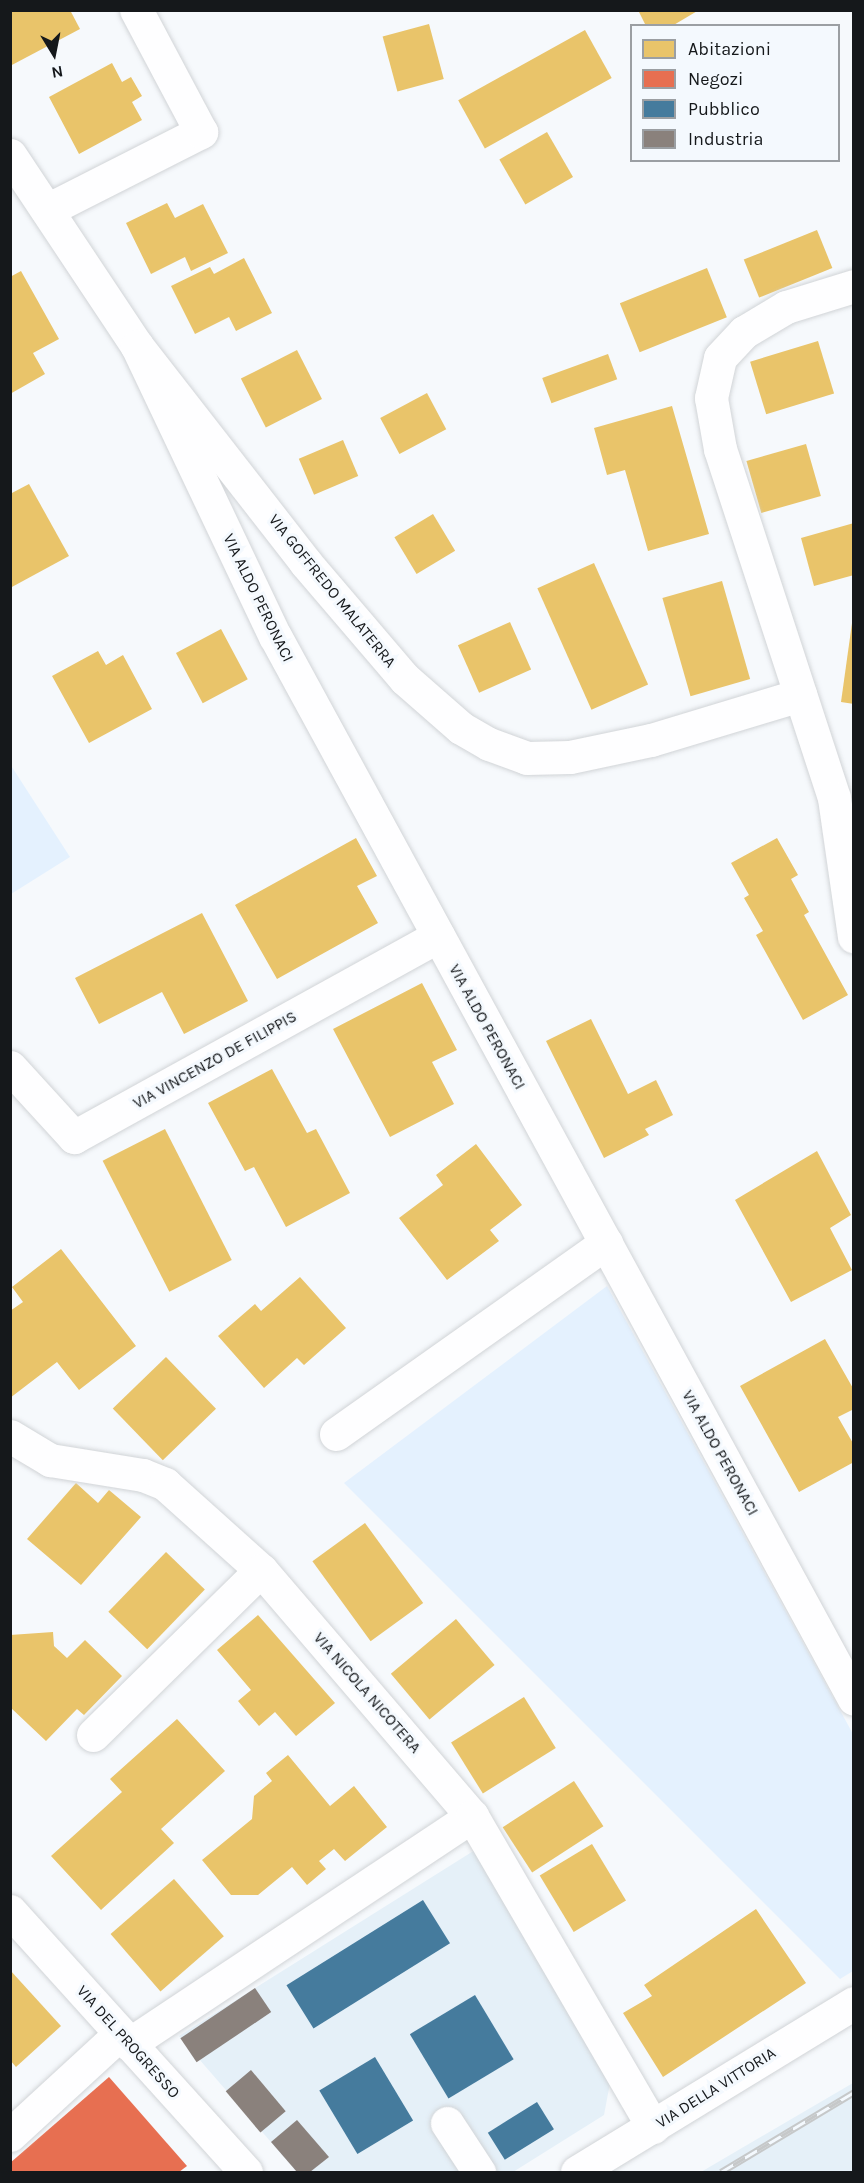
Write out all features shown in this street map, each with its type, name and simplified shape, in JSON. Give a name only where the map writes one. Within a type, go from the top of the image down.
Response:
[{"type":"street","points":[[46,210],[201,132],[136,10]]},
{"type":"street","name":"VIA GOFFREDO MALATERRA","points":[[10,155],[137,346],[306,562],[405,679],[461,728],[489,744],[527,758],[570,757],[651,740],[800,695]]},
{"type":"street","points":[[854,286],[786,307],[744,332],[720,358],[711,398],[720,449],[834,798],[854,937]]},
{"type":"street","name":"VIA ALDO PERONACI","points":[[137,346],[275,636],[854,1699]]},
{"type":"street","name":"VIA VINCENZO DE FILIPPIS","points":[[10,1067],[74,1137],[438,936]]},
{"type":"street","points":[[336,1434],[606,1243]]},
{"type":"street","name":"VIA NICOLA NICOTERA","points":[[10,1437],[50,1460],[143,1475],[165,1484],[261,1570],[472,1816],[653,2127]]},
{"type":"street","points":[[93,1735],[261,1570]]},
{"type":"street","points":[[10,2135],[125,2039],[472,1816]]},
{"type":"street","name":"VIA DEL PROGRESSO","points":[[10,1911],[246,2172]]},
{"type":"street","name":"VIA DELLA VITTORIA","points":[[577,2172],[854,2003]]},
{"type":"street","points":[[447,2123],[479,2172]]},
{"type":"shaded area","points":[[10,764],[70,857],[11,894],[10,894]]},
{"type":"shaded area","points":[[607,1286],[853,1734],[853,1971],[840,1979],[344,1483]]},
{"type":"shaded area","points":[[475,1850],[610,2083],[604,2115],[513,2172],[297,2172],[179,2036]]},
{"type":"shaded area","points":[[853,2083],[853,2172],[701,2172]]},
{"type":"building: Abitazioni","points":[[13,10],[70,10],[80,29],[10,66],[10,12]]},
{"type":"building: Abitazioni","points":[[638,10],[699,10],[675,24],[645,24]]},
{"type":"building: Abitazioni","points":[[429,24],[444,79],[397,91],[383,36]]},
{"type":"building: Abitazioni","points":[[585,30],[612,78],[485,148],[458,100]]},
{"type":"building: Abitazioni","points":[[112,63],[122,82],[131,77],[142,96],[132,102],[142,120],[79,154],[49,97]]},
{"type":"building: Abitazioni","points":[[547,132],[573,177],[525,205],[499,160]]},
{"type":"building: Abitazioni","points":[[167,203],[175,218],[203,204],[228,253],[191,271],[185,257],[151,274],[126,223]]},
{"type":"building: Abitazioni","points":[[817,230],[832,268],[759,298],[744,260]]},
{"type":"building: Abitazioni","points":[[244,258],[272,313],[236,331],[229,317],[195,334],[171,286],[210,267],[214,274]]},
{"type":"building: Abitazioni","points":[[707,268],[727,317],[640,352],[620,303]]},
{"type":"building: Abitazioni","points":[[21,271],[59,339],[33,353],[45,374],[10,394],[10,277]]},
{"type":"building: Abitazioni","points":[[818,341],[834,394],[766,414],[750,362]]},
{"type":"building: Abitazioni","points":[[297,350],[322,399],[266,428],[241,379]]},
{"type":"building: Abitazioni","points":[[608,354],[617,379],[551,403],[542,378]]},
{"type":"building: Abitazioni","points":[[427,393],[446,429],[399,454],[380,418]]},
{"type":"building: Abitazioni","points":[[672,406],[709,534],[648,551],[625,470],[607,475],[594,428]]},
{"type":"building: Abitazioni","points":[[343,440],[358,476],[314,495],[299,459]]},
{"type":"building: Abitazioni","points":[[806,444],[821,496],[761,513],[746,461]]},
{"type":"building: Abitazioni","points":[[29,484],[69,556],[10,588],[10,494]]},
{"type":"building: Abitazioni","points":[[433,514],[455,551],[417,574],[394,537]]},
{"type":"building: Abitazioni","points":[[854,523],[854,575],[814,586],[801,538]]},
{"type":"building: Abitazioni","points":[[594,563],[648,685],[591,710],[537,588]]},
{"type":"building: Abitazioni","points":[[722,581],[750,679],[691,696],[662,598]]},
{"type":"building: Abitazioni","points":[[510,622],[531,670],[479,693],[458,645]]},
{"type":"building: Abitazioni","points":[[852,623],[854,623],[854,704],[841,702]]},
{"type":"building: Abitazioni","points":[[221,629],[248,679],[203,703],[176,653]]},
{"type":"building: Abitazioni","points":[[98,651],[106,665],[123,655],[152,709],[89,743],[52,676]]},
{"type":"building: Abitazioni","points":[[356,838],[377,876],[357,886],[378,923],[277,979],[235,905]]},
{"type":"building: Abitazioni","points":[[777,838],[798,875],[791,879],[809,912],[804,915],[848,995],[803,1020],[756,935],[763,931],[744,898],[749,895],[731,863]]},
{"type":"building: Abitazioni","points":[[202,913],[248,1001],[184,1034],[162,992],[99,1024],[75,978]]},
{"type":"building: Abitazioni","points":[[422,983],[457,1050],[432,1062],[454,1104],[390,1137],[333,1029]]},
{"type":"building: Abitazioni","points":[[591,1019],[628,1094],[656,1080],[673,1115],[645,1129],[649,1135],[604,1158],[546,1041]]},
{"type":"building: Abitazioni","points":[[272,1069],[307,1133],[316,1129],[350,1193],[286,1227],[254,1167],[245,1171],[208,1103]]},
{"type":"building: Abitazioni","points":[[165,1129],[232,1260],[169,1292],[103,1161]]},
{"type":"building: Abitazioni","points":[[476,1144],[522,1205],[490,1230],[499,1241],[447,1280],[399,1218],[443,1185],[436,1175]]},
{"type":"building: Abitazioni","points":[[817,1151],[851,1215],[830,1228],[852,1270],[791,1302],[735,1200]]},
{"type":"building: Abitazioni","points":[[61,1249],[136,1346],[79,1390],[57,1362],[10,1398],[10,1311],[23,1302],[12,1287]]},
{"type":"building: Abitazioni","points":[[300,1277],[346,1328],[304,1365],[297,1358],[264,1388],[218,1336],[255,1304],[261,1311]]},
{"type":"building: Abitazioni","points":[[825,1339],[854,1390],[854,1409],[838,1417],[854,1445],[854,1462],[799,1492],[740,1386]]},
{"type":"building: Abitazioni","points":[[166,1357],[216,1409],[163,1460],[113,1408]]},
{"type":"building: Abitazioni","points":[[76,1483],[98,1503],[109,1490],[141,1517],[81,1585],[27,1539]]},
{"type":"building: Abitazioni","points":[[365,1523],[423,1603],[371,1641],[312,1561]]},
{"type":"building: Abitazioni","points":[[166,1552],[205,1590],[147,1649],[108,1612]]},
{"type":"building: Abitazioni","points":[[258,1615],[335,1703],[296,1736],[275,1712],[259,1726],[238,1701],[251,1690],[217,1650]]},
{"type":"building: Abitazioni","points":[[456,1619],[495,1665],[429,1720],[391,1674]]},
{"type":"building: Abitazioni","points":[[53,1632],[54,1646],[67,1658],[85,1640],[122,1676],[84,1715],[77,1709],[46,1741],[10,1707],[10,1635]]},
{"type":"building: Abitazioni","points":[[524,1697],[556,1748],[483,1793],[451,1743]]},
{"type":"building: Abitazioni","points":[[177,1719],[225,1771],[161,1829],[174,1843],[101,1910],[51,1856],[122,1792],[110,1779]]},
{"type":"building: Abitazioni","points":[[288,1755],[330,1806],[354,1786],[387,1827],[345,1861],[334,1849],[319,1861],[326,1869],[307,1885],[292,1867],[258,1895],[231,1895],[202,1860],[252,1819],[254,1796],[272,1781],[266,1773]]},
{"type":"building: Abitazioni","points":[[574,1781],[603,1826],[532,1873],[503,1827]]},
{"type":"building: Abitazioni","points":[[592,1844],[626,1901],[574,1932],[540,1875]]},
{"type":"building: Abitazioni","points":[[174,1879],[224,1936],[160,1991],[111,1934]]},
{"type":"building: Abitazioni","points":[[756,1909],[806,1983],[663,2077],[623,2013],[652,1996],[644,1985]]},
{"type":"building: Abitazioni","points":[[10,1970],[61,2026],[16,2067],[10,2060]]},
{"type":"building: Negozi","points":[[109,2077],[187,2166],[179,2172],[10,2172],[10,2163]]},
{"type":"building: Pubblico","points":[[423,1900],[450,1943],[313,2029],[286,1985]]},
{"type":"building: Pubblico","points":[[475,1995],[514,2059],[448,2098],[410,2034]]},
{"type":"building: Pubblico","points":[[375,2057],[413,2120],[357,2154],[319,2090]]},
{"type":"building: Pubblico","points":[[537,2102],[554,2129],[505,2160],[488,2133]]},
{"type":"building: Industria","points":[[255,1988],[271,2012],[197,2062],[180,2038]]},
{"type":"building: Industria","points":[[251,2070],[286,2111],[260,2133],[226,2091]]},
{"type":"building: Industria","points":[[297,2120],[329,2157],[310,2172],[297,2172],[271,2142]]},
{"type":"railway","points":[[721,2172],[854,2092]]}]
